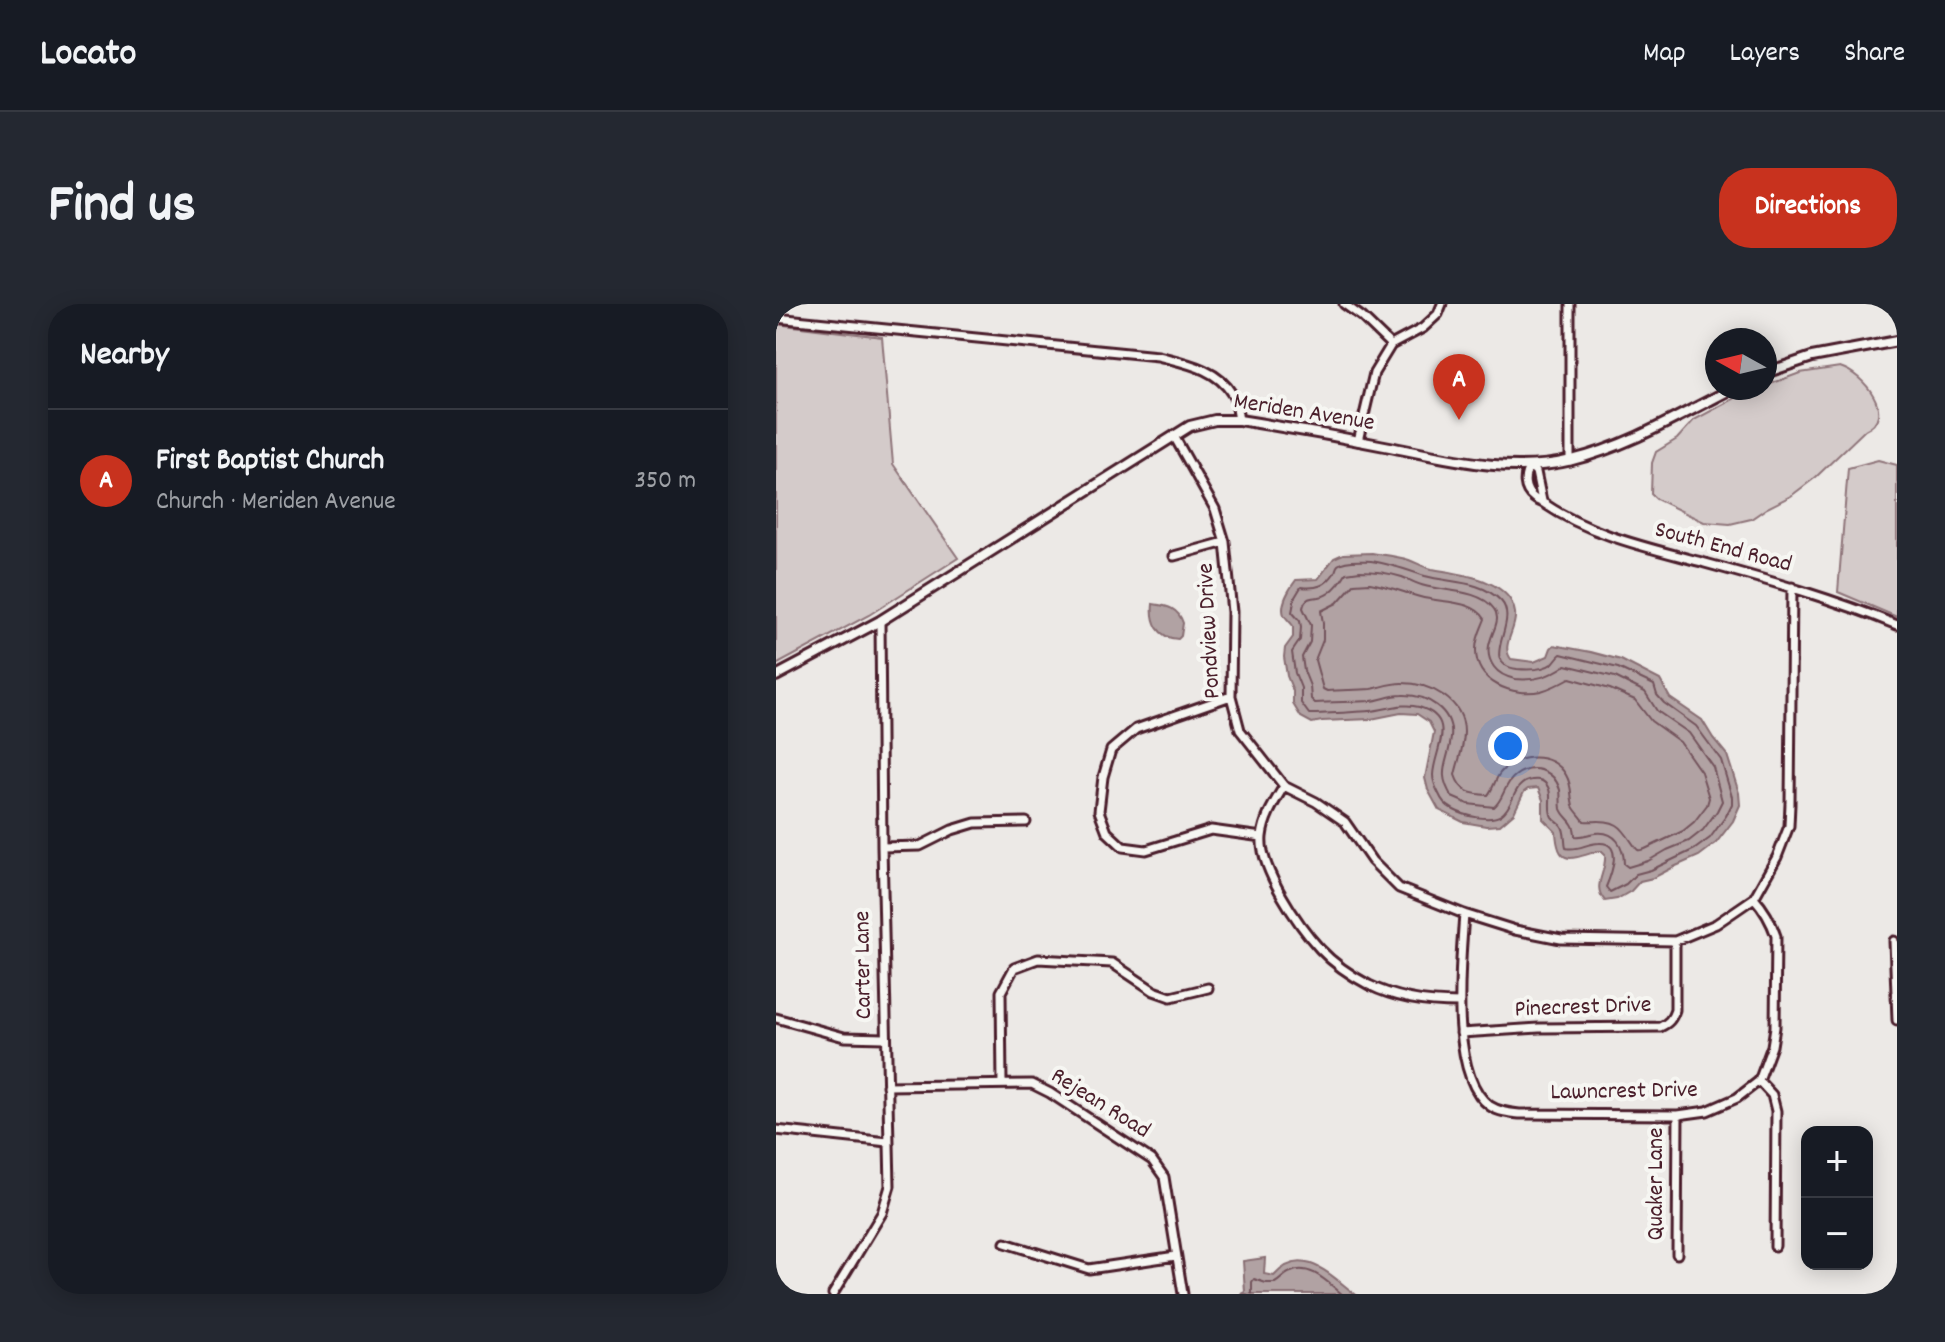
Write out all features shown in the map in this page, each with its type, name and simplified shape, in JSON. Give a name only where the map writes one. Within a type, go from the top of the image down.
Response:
[{"type":"main road","points":[[1777,369],[1812,357],[1897,341]]},
{"type":"main road","name":"Meriden Avenue","points":[[776,676],[880,621],[1190,426],[1215,420],[1239,420],[1472,463],[1530,466],[1570,461],[1628,440],[1710,400]]},
{"type":"street","points":[[1344,304],[1391,345]]},
{"type":"street","points":[[1358,441],[1374,373],[1391,345],[1423,328],[1438,314],[1442,304]]},
{"type":"street","points":[[1570,304],[1570,461]]},
{"type":"street","points":[[776,318],[1158,356],[1200,368],[1222,380],[1234,397],[1239,420]]},
{"type":"street","name":"Pondview Drive","points":[[1174,436],[1215,509],[1225,542],[1232,612],[1231,696],[1240,730],[1284,786],[1316,802],[1345,822],[1372,861],[1399,888],[1515,930],[1561,939],[1675,941],[1716,924],[1754,898],[1777,857],[1789,826],[1792,587]]},
{"type":"street","points":[[1530,466],[1536,472],[1542,501],[1534,498],[1525,486],[1525,474],[1530,466]]},
{"type":"street","name":"South End Road","points":[[1542,501],[1567,519],[1622,541],[1792,587],[1852,606],[1897,625]]},
{"type":"street","points":[[1174,556],[1225,542]]},
{"type":"street","name":"Carter Lane","points":[[833,1294],[882,1213],[890,1186],[880,621]]},
{"type":"street","points":[[1231,696],[1136,729],[1111,750],[1103,777],[1099,811],[1107,832],[1123,847],[1146,850],[1211,830],[1262,837]]},
{"type":"street","points":[[1284,786],[1271,806],[1262,837],[1268,870],[1289,907],[1320,948],[1347,972],[1372,987],[1427,1002],[1459,1003]]},
{"type":"street","points":[[882,847],[920,846],[952,830],[975,823],[1026,822]]},
{"type":"street","points":[[1754,898],[1772,922],[1776,936],[1775,1027],[1772,1046],[1759,1081],[1772,1095],[1776,1111],[1775,1246]]},
{"type":"street","name":"Lawncrest Drive","points":[[1464,914],[1459,1003],[1461,1033],[1465,1059],[1477,1091],[1493,1107],[1520,1114],[1678,1115],[1707,1111],[1737,1098],[1759,1081]]},
{"type":"street","name":"Pinecrest Drive","points":[[1461,1033],[1539,1028],[1660,1027],[1667,1024],[1675,1010],[1675,941]]},
{"type":"street","points":[[1894,941],[1897,1020]]},
{"type":"street","points":[[1002,1084],[1001,992],[1014,968],[1038,959],[1112,963],[1154,991],[1171,997],[1208,988]]},
{"type":"street","points":[[776,1018],[844,1037],[885,1038]]},
{"type":"street","name":"Rejean Road","points":[[887,1086],[1032,1084],[1152,1160],[1164,1177],[1183,1294]]},
{"type":"street","name":"Quaker Lane","points":[[1677,1254],[1678,1115]]},
{"type":"street","points":[[776,1130],[888,1142]]},
{"type":"street","points":[[1005,1243],[1089,1269],[1176,1256]]},
{"type":"shaded area","points":[[776,324],[882,337],[893,464],[958,558],[869,615],[776,665]]},
{"type":"shaded area","points":[[1840,367],[1867,386],[1877,406],[1878,415],[1874,424],[1816,477],[1751,519],[1730,524],[1704,522],[1651,494],[1652,463],[1656,452],[1677,439],[1694,420],[1732,400],[1777,400],[1777,382],[1800,373]]},
{"type":"shaded area","points":[[1878,460],[1897,465],[1897,617],[1838,592],[1848,468]]},
{"type":"water","points":[[1372,553],[1468,576],[1504,592],[1515,613],[1507,648],[1511,659],[1534,662],[1548,656],[1554,645],[1621,660],[1660,680],[1670,698],[1702,720],[1727,755],[1740,805],[1733,821],[1716,843],[1699,856],[1640,881],[1617,899],[1605,901],[1599,884],[1605,854],[1598,851],[1573,858],[1563,856],[1556,832],[1543,819],[1543,800],[1538,788],[1524,792],[1514,813],[1500,825],[1463,822],[1439,810],[1425,778],[1434,732],[1429,722],[1417,714],[1312,723],[1301,717],[1293,704],[1293,691],[1284,657],[1285,648],[1293,637],[1293,626],[1283,611],[1286,596],[1296,580],[1318,579],[1334,558],[1343,554]]},
{"type":"water","points":[[1153,604],[1168,607],[1178,614],[1183,623],[1178,639],[1165,636],[1157,628]]},
{"type":"water","points":[[1265,1258],[1264,1274],[1274,1276],[1284,1267],[1305,1263],[1326,1272],[1355,1294],[1241,1294],[1245,1292],[1243,1261]]},
{"type":"place","name":"First Baptist Church","points":[[1459,420]]}]
